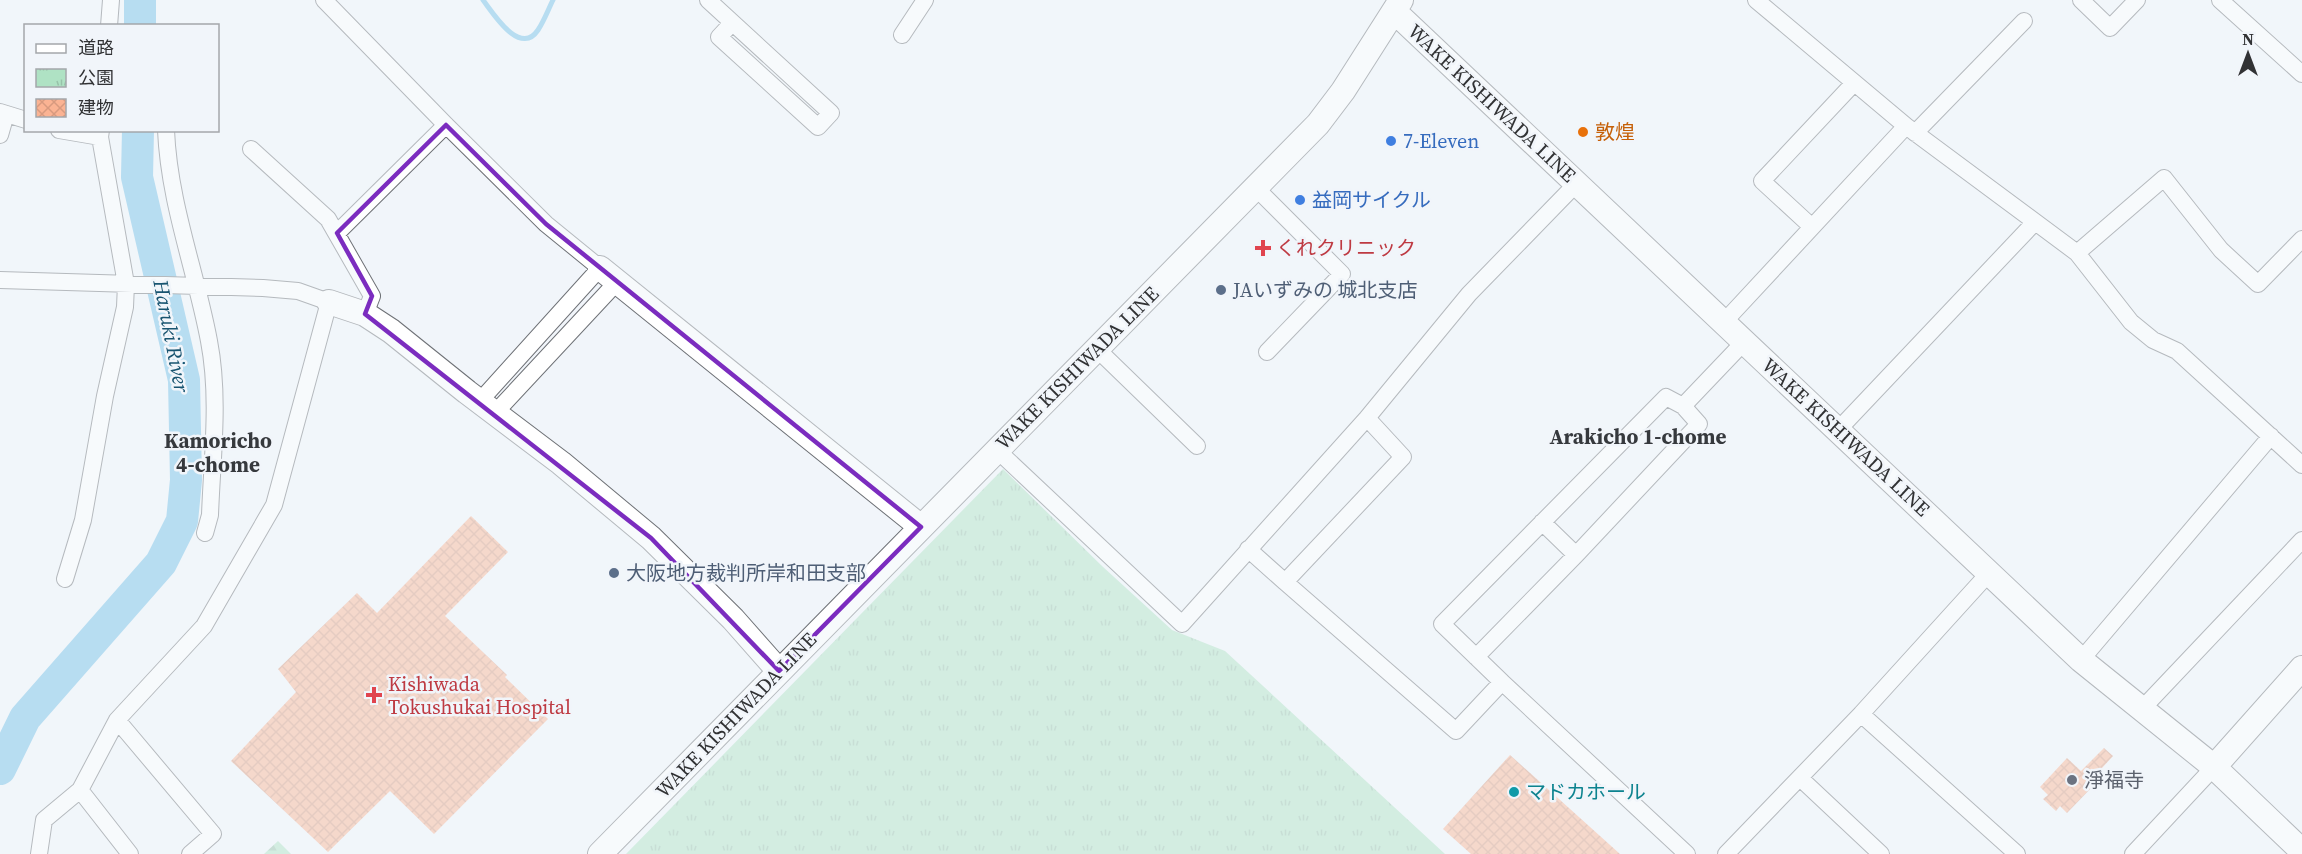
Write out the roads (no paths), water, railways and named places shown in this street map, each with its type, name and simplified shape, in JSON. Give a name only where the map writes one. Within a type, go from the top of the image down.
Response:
[{"type":"main road","name":"WAKE KISHIWADA LINE","points":[[600,854],[1318,124],[1343,91],[1392,4],[1577,183],[2081,660],[2214,767],[2302,851]]},
{"type":"main road","points":[[608,275],[921,527]]},
{"type":"main road","points":[[329,302],[365,314],[391,331],[487,408],[561,463],[651,538],[733,619],[779,671]]},
{"type":"main road","points":[[2214,767],[2302,668]]},
{"type":"street","points":[[109,24],[111,0]]},
{"type":"street","points":[[324,0],[546,224],[608,275],[487,408]]},
{"type":"street","points":[[708,0],[831,113],[818,127],[719,37],[732,23]]},
{"type":"street","points":[[902,35],[925,0]]},
{"type":"street","points":[[1756,0],[1910,129],[2077,253],[2131,322],[2153,340],[2177,351],[2302,465]]},
{"type":"street","points":[[2081,0],[2110,28],[2137,0]]},
{"type":"street","points":[[2220,0],[2302,74]]},
{"type":"street","points":[[1724,322],[1812,227],[1910,129],[2024,21]]},
{"type":"street","points":[[1812,227],[1762,181],[1854,83]]},
{"type":"street","points":[[0,135],[3,113],[24,119]]},
{"type":"street","points":[[337,233],[446,125]]},
{"type":"street","points":[[65,579],[83,520],[105,396],[129,284],[101,134],[80,132]]},
{"type":"street","points":[[166,132],[167,152],[176,204],[193,286],[210,342],[215,386],[210,515],[205,533]]},
{"type":"street","points":[[250,149],[328,219],[372,296],[365,314]]},
{"type":"street","points":[[2077,253],[2164,178],[2221,250],[2258,284],[2302,239]]},
{"type":"street","points":[[998,450],[1182,624],[1366,417],[1470,294],[1577,183]]},
{"type":"street","points":[[1256,188],[1342,274],[1268,352]]},
{"type":"street","points":[[1838,430],[2035,222]]},
{"type":"street","points":[[0,280],[298,291],[329,302],[274,505],[204,626],[117,720],[80,790],[44,820],[39,854]]},
{"type":"street","points":[[1683,406],[1745,341]]},
{"type":"street","points":[[1097,348],[1197,446]]},
{"type":"street","points":[[1476,657],[1699,424],[1683,406],[1666,397],[1443,624],[1476,657],[1502,682],[1687,854]]},
{"type":"street","points":[[1285,582],[1403,457],[1366,417]]},
{"type":"street","points":[[2081,660],[2271,436]]},
{"type":"street","points":[[1542,522],[1576,555]]},
{"type":"street","points":[[2141,710],[2302,540]]},
{"type":"street","points":[[1248,549],[1455,731],[1502,682]]},
{"type":"street","points":[[1726,854],[1861,714],[1989,573]]},
{"type":"street","points":[[1861,714],[2017,854]]},
{"type":"street","points":[[117,720],[213,834],[190,854]]},
{"type":"street","points":[[2133,854],[2214,767]]},
{"type":"street","points":[[1800,778],[1881,854]]},
{"type":"street","points":[[80,790],[130,854]]},
{"type":"waterway","name":"Haruki River","points":[[140,0],[140,24]]},
{"type":"waterway","points":[[483,0],[508,30],[523,39],[531,37],[538,30],[553,0]]},
{"type":"waterway","name":"Haruki River","points":[[0,769],[25,718],[161,563],[182,521],[186,480],[184,380],[137,177],[138,132]]},
{"type":"place","name":"敦煌","points":[[1583,132]]},
{"type":"place","name":"7-Eleven","points":[[1391,141]]},
{"type":"place","name":"益岡サイクル","points":[[1300,200]]},
{"type":"place","name":"くれクリニック","points":[[1263,248]]},
{"type":"place","name":"JAいずみの 城北支店","points":[[1221,290]]},
{"type":"place","name":"大阪地方裁判所岸和田支部","points":[[614,573]]},
{"type":"place","name":"Kishiwada Tokushukai Hospital","points":[[374,695]]},
{"type":"place","name":"淨福寺","points":[[2072,780]]},
{"type":"place","name":"マドカホール","points":[[1514,792]]},
{"type":"district","name":"Arakicho 1-chome","points":[[1638,437]]},
{"type":"district","name":"Kamoricho 4-chome","points":[[218,453]]}]
